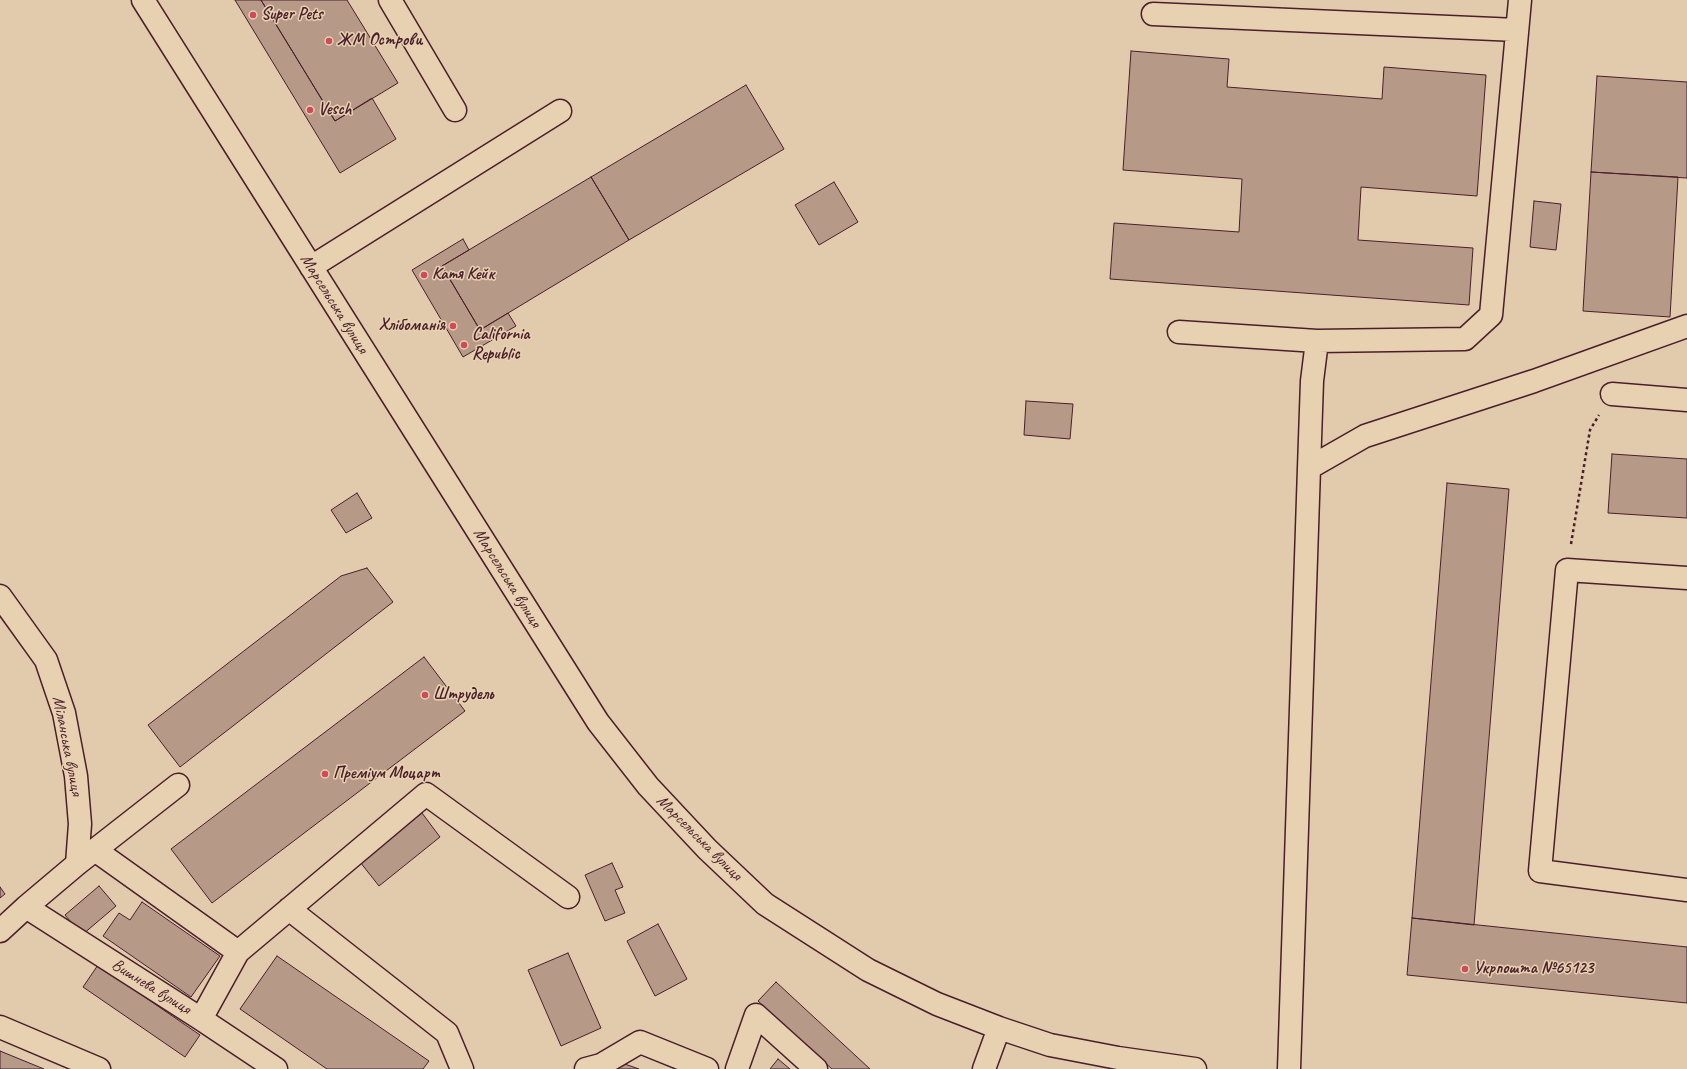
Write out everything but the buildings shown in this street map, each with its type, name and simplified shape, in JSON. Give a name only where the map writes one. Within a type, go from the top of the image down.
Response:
[{"type":"street","name":"Марсельська вулиця","points":[[143,0],[598,722],[648,786],[707,849],[765,904],[868,970],[937,1004],[999,1028],[1050,1045],[1118,1058],[1195,1069]]},
{"type":"street","points":[[390,0],[455,110]]},
{"type":"street","points":[[1179,332],[1317,341],[1465,338],[1491,315],[1520,0]]},
{"type":"street","points":[[1153,14],[1517,30]]},
{"type":"street","points":[[311,267],[560,111]]},
{"type":"street","points":[[1309,468],[1366,436],[1534,381],[1687,326]]},
{"type":"street","points":[[1289,1069],[1312,381],[1317,341]]},
{"type":"street","points":[[1612,394],[1687,400]]},
{"type":"street","points":[[1687,578],[1567,570],[1540,871],[1687,890]]},
{"type":"street","name":"Міланська вулиця","points":[[0,596],[46,660],[64,713],[76,783],[80,824],[77,864]]},
{"type":"street","points":[[0,931],[77,864],[178,785]]},
{"type":"street","points":[[201,1018],[238,952],[426,794],[568,897]]},
{"type":"street","points":[[95,850],[238,952]]},
{"type":"street","name":"Вишнева вулиця","points":[[26,907],[201,1018],[276,1069]]},
{"type":"street","points":[[289,909],[447,1032],[462,1069]]},
{"type":"street","points":[[737,1069],[756,1016],[816,1069]]},
{"type":"street","points":[[0,1027],[99,1069]]},
{"type":"street","points":[[984,1069],[999,1028]]},
{"type":"street","points":[[586,1069],[601,1065],[640,1042],[707,1069]]},
{"type":"path","points":[[1567,570],[1590,430],[1612,394]]},
{"type":"place","name":"Super Pets","points":[[253,15]]},
{"type":"place","name":"ЖМ Острови","points":[[329,41]]},
{"type":"place","name":"Vesch","points":[[310,110]]},
{"type":"place","name":"Катя Кейк","points":[[424,275]]},
{"type":"place","name":"Хлібоманія","points":[[453,326]]},
{"type":"place","name":"California Republic","points":[[464,345]]},
{"type":"place","name":"Штрудель","points":[[425,695]]},
{"type":"place","name":"Преміум Моцарт","points":[[325,774]]},
{"type":"place","name":"Укрпошта №65123","points":[[1465,969]]}]
